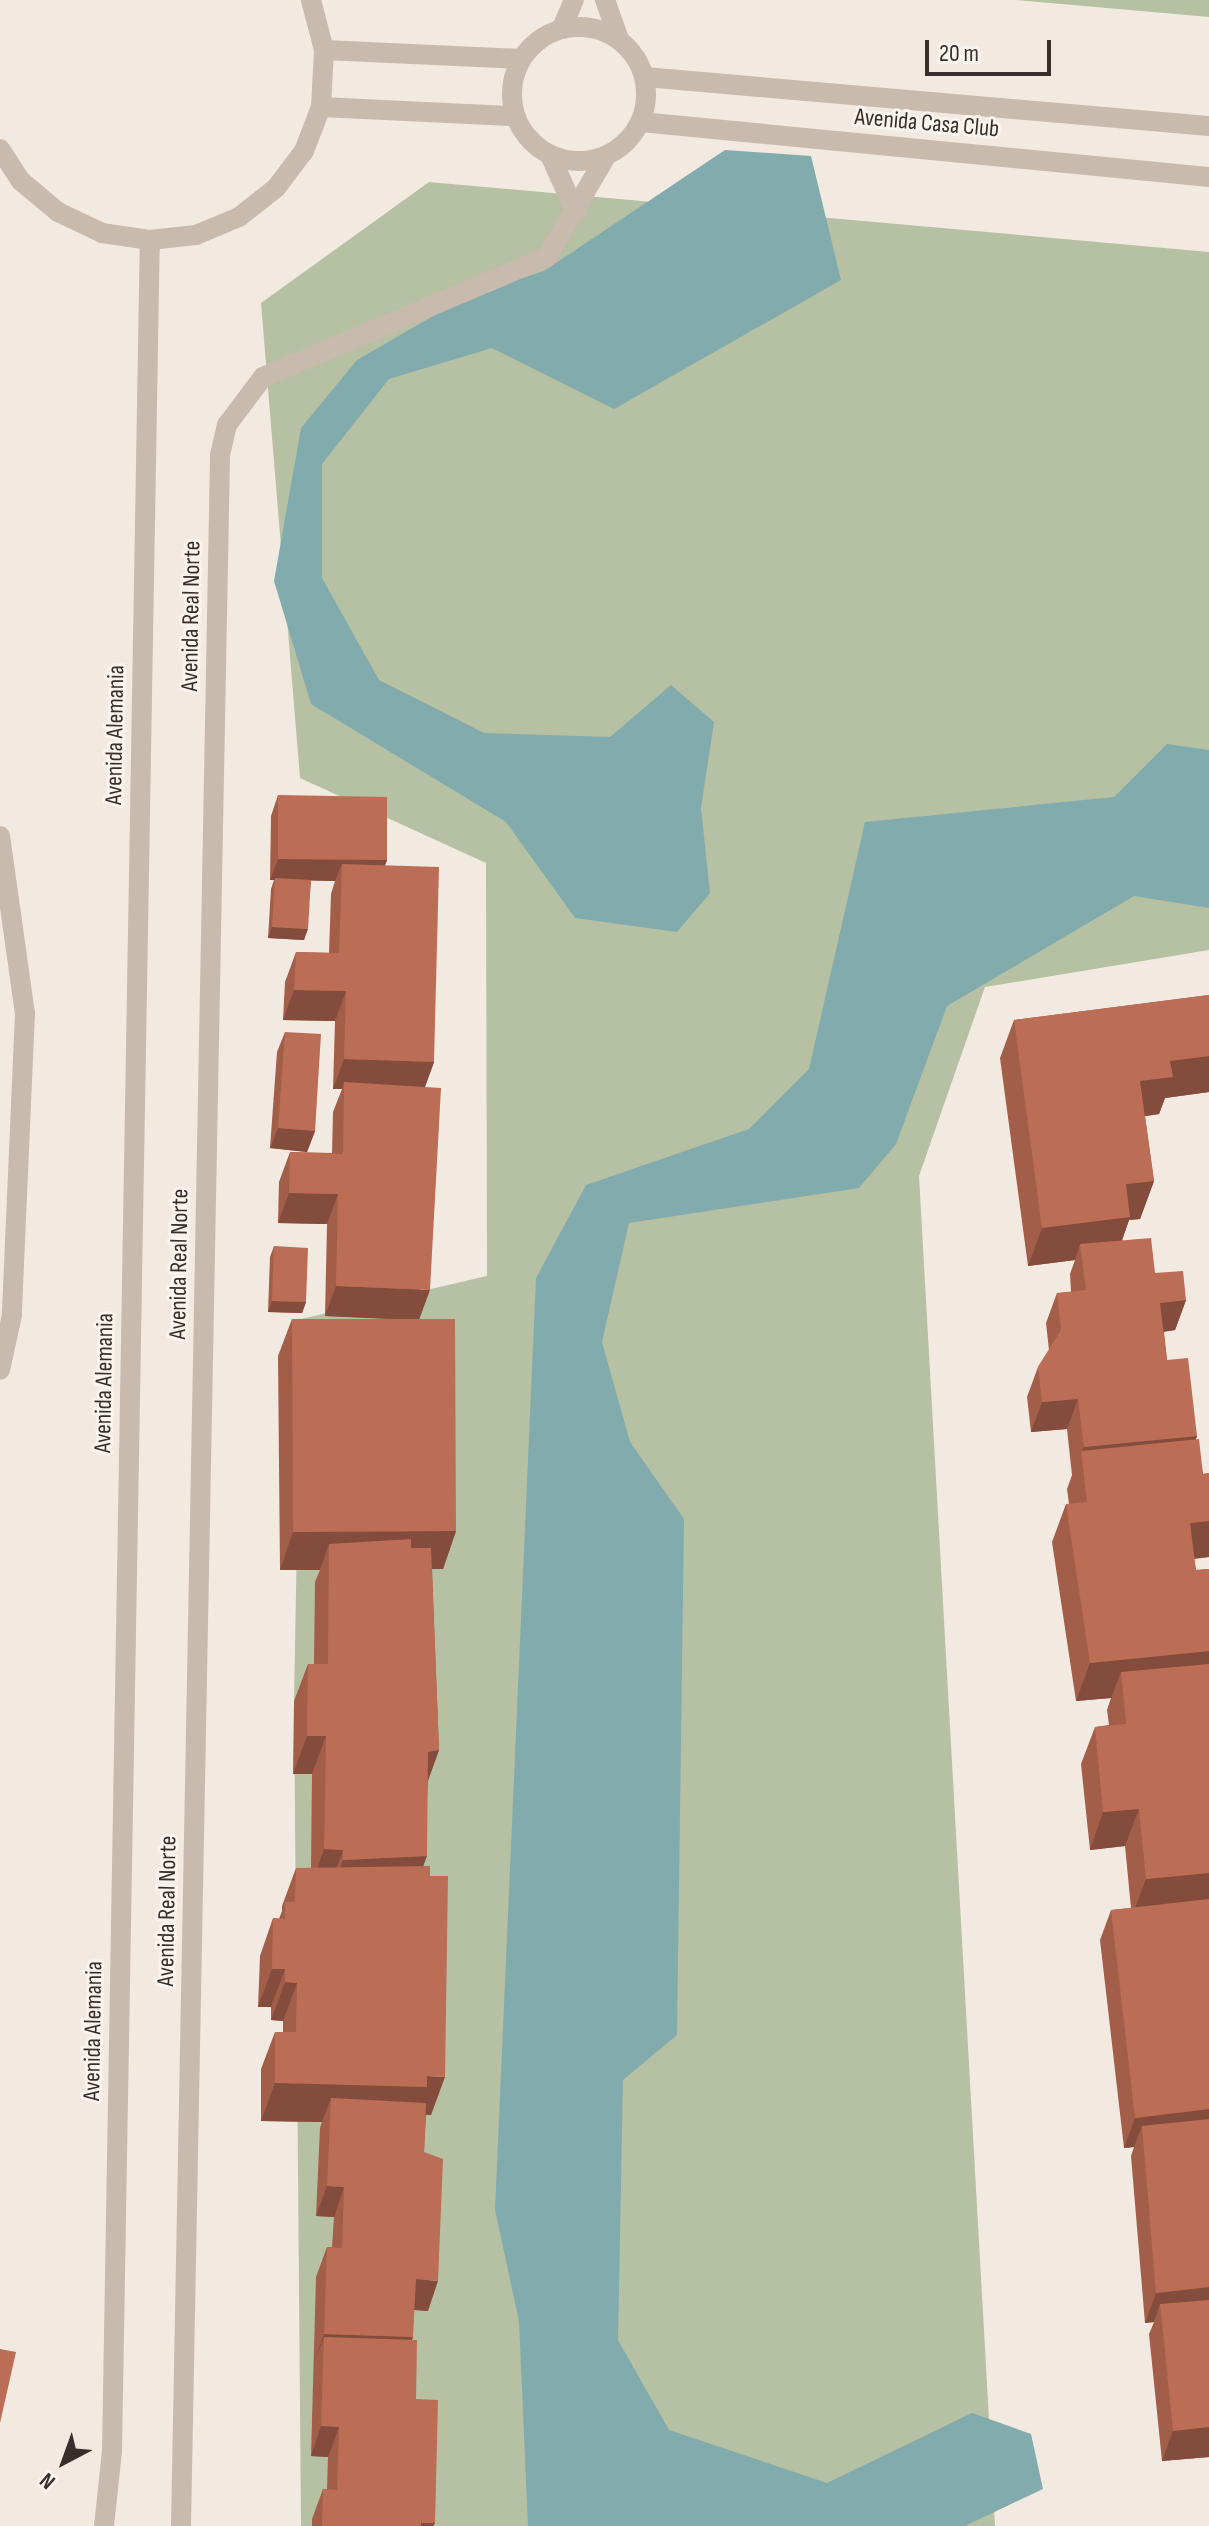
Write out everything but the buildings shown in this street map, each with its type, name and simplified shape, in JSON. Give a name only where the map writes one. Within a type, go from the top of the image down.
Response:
[{"type":"street","points":[[0,149],[21,181],[58,212],[102,233],[150,240],[196,235],[239,217],[276,188],[304,151],[321,107],[324,50],[311,0]]},
{"type":"street","points":[[562,28],[574,0]]},
{"type":"street","points":[[550,155],[605,158],[641,122],[645,77],[619,39],[605,0]]},
{"type":"street","points":[[576,213],[550,155],[515,116],[511,87],[520,59],[538,39],[562,28],[582,26],[619,39]]},
{"type":"street","points":[[324,50],[520,59]]},
{"type":"street","name":"Avenida Casa Club","points":[[645,77],[1209,126]]},
{"type":"street","points":[[321,107],[515,116]]},
{"type":"street","name":"Avenida Casa Club","points":[[641,122],[1209,177]]},
{"type":"street","name":"Avenida Real Norte","points":[[181,2526],[220,455],[227,425],[263,377],[525,271],[547,257],[576,213],[605,158]]},
{"type":"street","name":"Avenida Alemania","points":[[104,2526],[112,2451],[150,240]]},
{"type":"street","points":[[0,836],[25,1013],[12,1315],[0,1370]]},
{"type":"green space","points":[[1015,0],[1209,0],[1209,17]]},
{"type":"green space","points":[[429,182],[1209,252],[1209,950],[985,987],[919,1176],[995,2526],[301,2526],[294,1701],[301,1319],[487,1276],[486,863],[300,778],[261,303]]},
{"type":"water","points":[[725,150],[811,156],[841,280],[614,409],[492,348],[389,379],[322,464],[322,578],[379,680],[484,733],[610,737],[671,685],[714,722],[701,808],[710,893],[677,932],[575,918],[506,822],[311,704],[274,581],[301,428],[357,360],[468,296],[544,271]]},
{"type":"water","points":[[1167,744],[1209,750],[1209,908],[1134,896],[947,1006],[896,1144],[859,1188],[629,1223],[602,1342],[630,1442],[684,1519],[677,2035],[623,2080],[618,2340],[669,2430],[827,2483],[972,2413],[1031,2434],[1043,2489],[965,2526],[528,2526],[519,2321],[495,2210],[536,1278],[586,1185],[749,1129],[809,1069],[865,822],[1114,797]]}]
